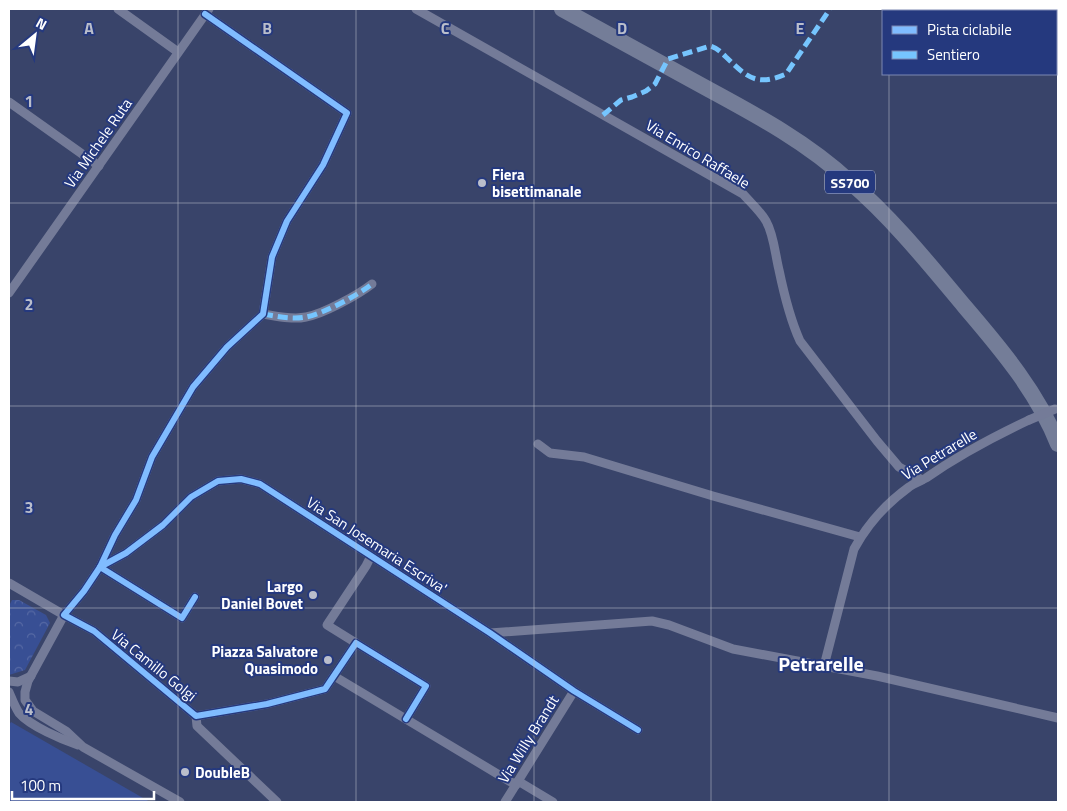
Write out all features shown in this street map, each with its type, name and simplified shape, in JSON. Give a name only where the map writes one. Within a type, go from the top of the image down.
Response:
[{"type":"highway","name":"SS700","points":[[562,9],[772,124],[808,148],[850,182],[909,241],[1002,351],[1033,396],[1058,444]]},
{"type":"street","points":[[118,9],[178,52]]},
{"type":"street","name":"Via Enrico Raffaele","points":[[420,10],[743,194],[758,209],[766,220],[771,232],[794,329],[800,341],[899,467],[922,480]]},
{"type":"street","points":[[195,597],[182,618],[100,567],[115,535],[136,500],[152,456],[193,387],[227,348],[263,314],[272,257],[287,221],[323,165],[347,113],[207,11]]},
{"type":"street","name":"Via Michele Ruta","points":[[9,293],[207,11]]},
{"type":"street","points":[[9,102],[98,166]]},
{"type":"street","points":[[263,314],[296,318],[306,317],[360,293],[372,284]]},
{"type":"street","name":"Via Petrarelle","points":[[824,666],[854,549],[860,537],[877,516],[910,486],[956,457],[1029,420],[1057,409]]},
{"type":"street","points":[[538,444],[550,453],[584,457],[722,499],[860,537]]},
{"type":"street","name":"Via San Josemaria Escriva'","points":[[83,747],[66,732],[41,717],[28,706],[25,700],[25,692],[31,675],[64,615],[84,591],[100,567],[126,553],[163,525],[192,497],[218,481],[241,480],[260,484],[490,633],[574,691],[638,730]]},
{"type":"street","points":[[371,556],[327,625],[426,686],[406,719]]},
{"type":"street","name":"Via Camillo Golgi","points":[[10,586],[94,631],[196,716],[267,704],[325,690],[356,642]]},
{"type":"street","points":[[490,633],[652,622],[669,625],[733,649],[877,676],[1058,718]]},
{"type":"street","points":[[9,681],[18,682],[31,675]]},
{"type":"street","points":[[334,676],[553,802]]},
{"type":"street","name":"Via Willy Brandt","points":[[505,802],[574,691]]},
{"type":"street","points":[[9,692],[16,707],[27,720],[63,740],[83,747],[180,802]]},
{"type":"street","points":[[196,716],[197,726],[277,802]]},
{"type":"green space","points":[[12,600],[19,600],[46,615],[50,623],[25,670],[9,675],[9,606]]},
{"type":"green space","points":[[11,722],[150,802],[9,802],[9,725]]},
{"type":"marked path","points":[[603,115],[621,100],[646,91],[655,84],[668,59],[710,46],[719,50],[746,75],[753,78],[767,80],[786,74],[830,9]]},
{"type":"marked path","points":[[263,314],[295,318],[306,317],[340,304],[372,284]]},
{"type":"cycle path","points":[[195,597],[182,618],[100,567],[115,535],[136,500],[152,457],[193,387],[227,347],[263,314],[272,257],[287,221],[323,165],[347,113],[205,14]]},
{"type":"cycle path","points":[[406,719],[426,686],[356,643],[325,689],[267,704],[196,716],[94,631],[64,615],[84,591],[100,567],[126,553],[163,525],[191,497],[218,481],[241,479],[260,484],[490,633],[574,691],[638,730]]},
{"type":"place","name":"Fiera bisettimanale","points":[[482,183]]},
{"type":"place","name":"Largo Daniel Bovet","points":[[313,595]]},
{"type":"place","name":"Piazza Salvatore Quasimodo","points":[[328,660]]},
{"type":"place","name":"DoubleB","points":[[185,772]]},
{"type":"district","name":"Petrarelle","points":[[821,663]]}]
